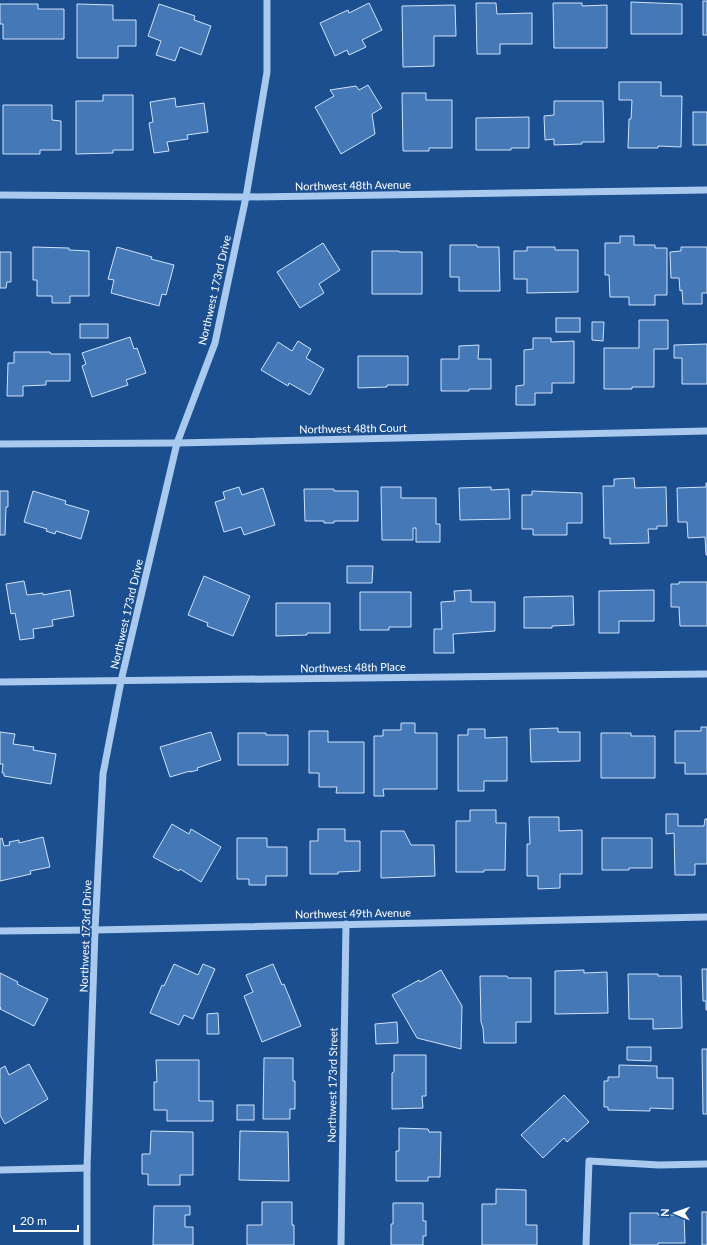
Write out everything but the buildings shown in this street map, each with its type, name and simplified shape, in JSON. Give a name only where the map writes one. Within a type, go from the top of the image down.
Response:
[{"type":"street","name":"Northwest 173rd Drive","points":[[87,1245],[87,1168],[95,930],[103,774],[121,681],[177,443],[215,343],[246,197],[267,72],[267,0]]},
{"type":"street","name":"Northwest 48th Avenue","points":[[0,195],[246,197],[707,190]]},
{"type":"street","name":"Northwest 48th Court","points":[[0,444],[177,443],[707,431]]},
{"type":"street","name":"Northwest 48th Place","points":[[0,682],[707,674]]},
{"type":"street","name":"Northwest 49th Avenue","points":[[0,931],[707,917]]},
{"type":"street","name":"Northwest 173rd Street","points":[[341,1245],[346,924]]},
{"type":"street","points":[[586,1245],[589,1161],[659,1165],[707,1164]]},
{"type":"street","points":[[0,1170],[87,1168]]}]
